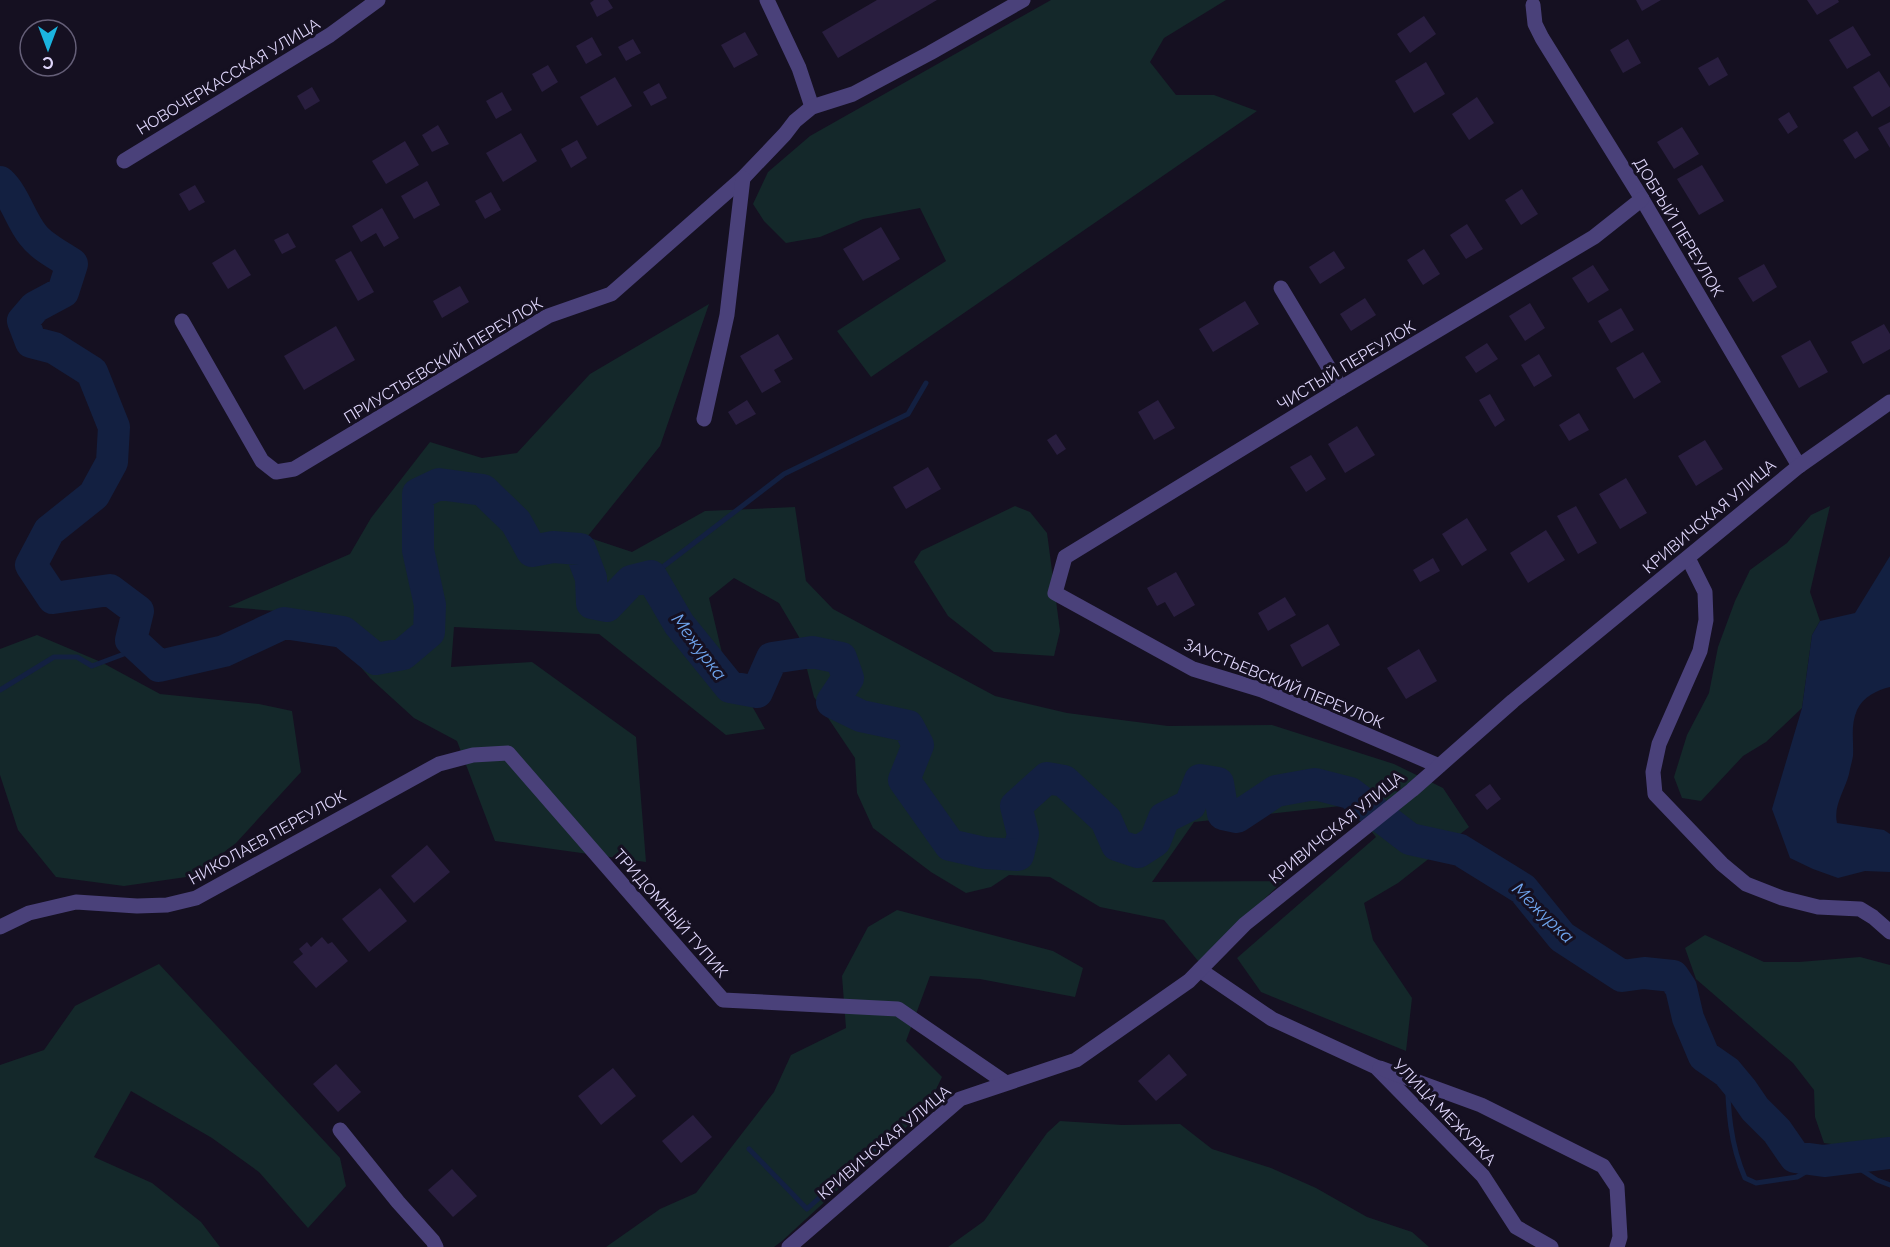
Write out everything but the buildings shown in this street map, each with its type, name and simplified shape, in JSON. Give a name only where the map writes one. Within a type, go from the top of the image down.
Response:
[{"type":"street","name":"НОВОЧЕРКАССКАЯ УЛИЦА","points":[[124,161],[330,35],[378,0]]},
{"type":"street","points":[[767,0],[799,68],[812,106],[853,94],[1023,0]]},
{"type":"street","name":"ДОБРЫЙ ПЕРЕУЛОК","points":[[1533,5],[1535,24],[1542,38],[1642,199],[1799,466]]},
{"type":"street","name":"ПРИУСТЬЕВСКИЙ ПЕРЕУЛОК","points":[[182,321],[262,460],[276,472],[294,468],[548,316],[611,294],[743,178],[795,121],[812,106]]},
{"type":"street","points":[[704,419],[727,315],[743,178]]},
{"type":"street","name":"ЧИСТЫЙ ПЕРЕУЛОК","points":[[1065,557],[1594,237],[1642,199]]},
{"type":"street","points":[[1281,288],[1341,388]]},
{"type":"street","name":"КРИВИЧСКАЯ УЛИЦА","points":[[789,1247],[960,1099],[1076,1060],[1189,981],[1245,924],[1412,790],[1513,701],[1799,466],[1890,402]]},
{"type":"street","name":"ЗАУСТЬЕВСКИЙ ПЕРЕУЛОК","points":[[1065,557],[1055,593],[1193,669],[1262,690],[1439,766]]},
{"type":"street","points":[[1688,558],[1705,592],[1706,620],[1700,651],[1659,744],[1653,772],[1655,794],[1722,864],[1746,885],[1782,898],[1818,907],[1860,909],[1890,932]]},
{"type":"street","name":"НИКОЛАЕВ ПЕРЕУЛОК","points":[[0,927],[29,913],[76,902],[137,906],[167,905],[196,898],[440,764],[472,755],[508,753]]},
{"type":"street","name":"ТРИДОМНЫЙ ТУПИК","points":[[508,753],[723,1000],[898,1009],[1006,1083]]},
{"type":"street","name":"УЛИЦА МЕЖУРКА","points":[[1200,970],[1272,1019],[1376,1067],[1483,1176],[1516,1227],[1551,1247]]},
{"type":"street","points":[[1376,1067],[1480,1105],[1603,1166],[1617,1187],[1620,1237],[1617,1247]]},
{"type":"street","points":[[340,1130],[436,1247]]},
{"type":"green space","points":[[1051,0],[1226,0],[1164,38],[1150,62],[1176,95],[1214,95],[1257,111],[871,377],[837,331],[946,261],[920,208],[863,219],[820,237],[786,243],[764,221],[753,204],[768,172],[810,136]]},
{"type":"green space","points":[[709,304],[660,446],[587,537],[632,552],[705,511],[795,507],[806,581],[833,609],[995,696],[1067,713],[1168,726],[1272,725],[1394,764],[1443,788],[1469,827],[1398,883],[1364,903],[1373,940],[1412,998],[1406,1051],[1261,992],[1237,958],[1376,837],[1350,805],[1194,822],[1152,882],[1283,881],[1199,962],[1164,920],[1100,907],[1050,877],[1009,875],[991,887],[966,893],[931,872],[873,828],[857,793],[855,758],[814,697],[799,637],[779,603],[734,578],[709,598],[722,653],[765,729],[726,735],[599,634],[454,627],[451,667],[532,662],[636,737],[646,862],[495,841],[457,741],[414,718],[370,678],[354,659],[335,616],[228,607],[350,554],[371,518],[430,442],[482,458],[517,453],[590,374]]},
{"type":"green space","points":[[1015,506],[1030,512],[1047,533],[1060,631],[1054,656],[994,652],[948,616],[914,562],[921,551]]},
{"type":"green space","points":[[1830,506],[1810,592],[1820,621],[1812,635],[1802,708],[1766,742],[1743,756],[1701,801],[1682,798],[1674,777],[1687,735],[1709,693],[1718,647],[1735,601],[1750,570],[1787,543],[1811,515]]},
{"type":"green space","points":[[37,635],[101,662],[160,694],[259,704],[292,711],[301,772],[236,843],[193,876],[124,886],[56,877],[18,830],[0,775],[0,649]]},
{"type":"green space","points":[[897,910],[1053,951],[1083,968],[1075,997],[980,979],[930,976],[906,1041],[942,1077],[927,1108],[782,1241],[774,1247],[606,1247],[660,1209],[696,1193],[774,1092],[791,1055],[846,1028],[842,976],[868,927]]},
{"type":"green space","points":[[1705,935],[1764,962],[1799,962],[1860,957],[1890,965],[1890,1137],[1881,1151],[1824,1143],[1815,1117],[1814,1090],[1793,1063],[1696,979],[1685,948]]},
{"type":"green space","points":[[159,964],[340,1158],[346,1186],[308,1228],[259,1172],[212,1138],[131,1091],[94,1157],[152,1183],[201,1222],[220,1247],[0,1247],[0,1065],[44,1050],[75,1006]]},
{"type":"green space","points":[[1060,1121],[1122,1125],[1180,1124],[1212,1149],[1271,1168],[1316,1188],[1367,1217],[1412,1232],[1429,1247],[948,1247],[984,1221],[1047,1133]]},
{"type":"water","points":[[1890,556],[1890,687],[1871,695],[1857,710],[1853,728],[1853,758],[1836,817],[1837,823],[1884,830],[1890,834],[1890,872],[1865,871],[1838,878],[1790,858],[1772,809],[1802,708],[1812,635],[1820,621],[1855,613]]},
{"type":"waterway","name":"Межурка","points":[[0,182],[10,194],[28,229],[46,247],[72,264],[63,292],[35,307],[23,321],[31,342],[54,348],[92,372],[114,427],[112,462],[94,495],[49,531],[31,565],[53,598],[110,590],[138,611],[131,640],[159,666],[224,651],[284,623],[343,632],[376,659],[403,654],[429,632],[430,605],[418,550],[418,494],[439,484],[483,490],[516,522],[532,551],[553,547],[580,549],[591,578],[592,603],[607,606],[631,581],[651,576],[679,624],[730,687],[757,692],[772,658],[812,652],[841,658],[848,678],[832,702],[861,716],[908,726],[918,745],[904,780],[950,845],[985,853],[1018,855],[1023,834],[1016,806],[1047,778],[1064,781],[1106,820],[1117,845],[1138,852],[1155,841],[1164,818],[1190,805],[1200,780],[1218,783],[1223,814],[1237,817],[1276,791],[1315,784],[1350,793],[1410,839],[1460,850],[1523,889],[1562,937],[1622,976],[1644,973],[1673,976],[1681,988],[1688,1018],[1704,1056],[1727,1072],[1755,1109],[1777,1131],[1795,1157],[1824,1161],[1890,1153]]},
{"type":"waterway","points":[[651,576],[784,474],[908,414],[926,383]]},
{"type":"waterway","points":[[0,690],[54,657],[77,657],[92,666],[140,648]]},
{"type":"waterway","points":[[1727,1072],[1733,1139],[1745,1178],[1756,1183],[1797,1177],[1824,1161]]},
{"type":"waterway","points":[[749,1149],[807,1209],[877,1145]]},
{"type":"waterway","points":[[1843,1158],[1877,1180],[1890,1185]]}]
